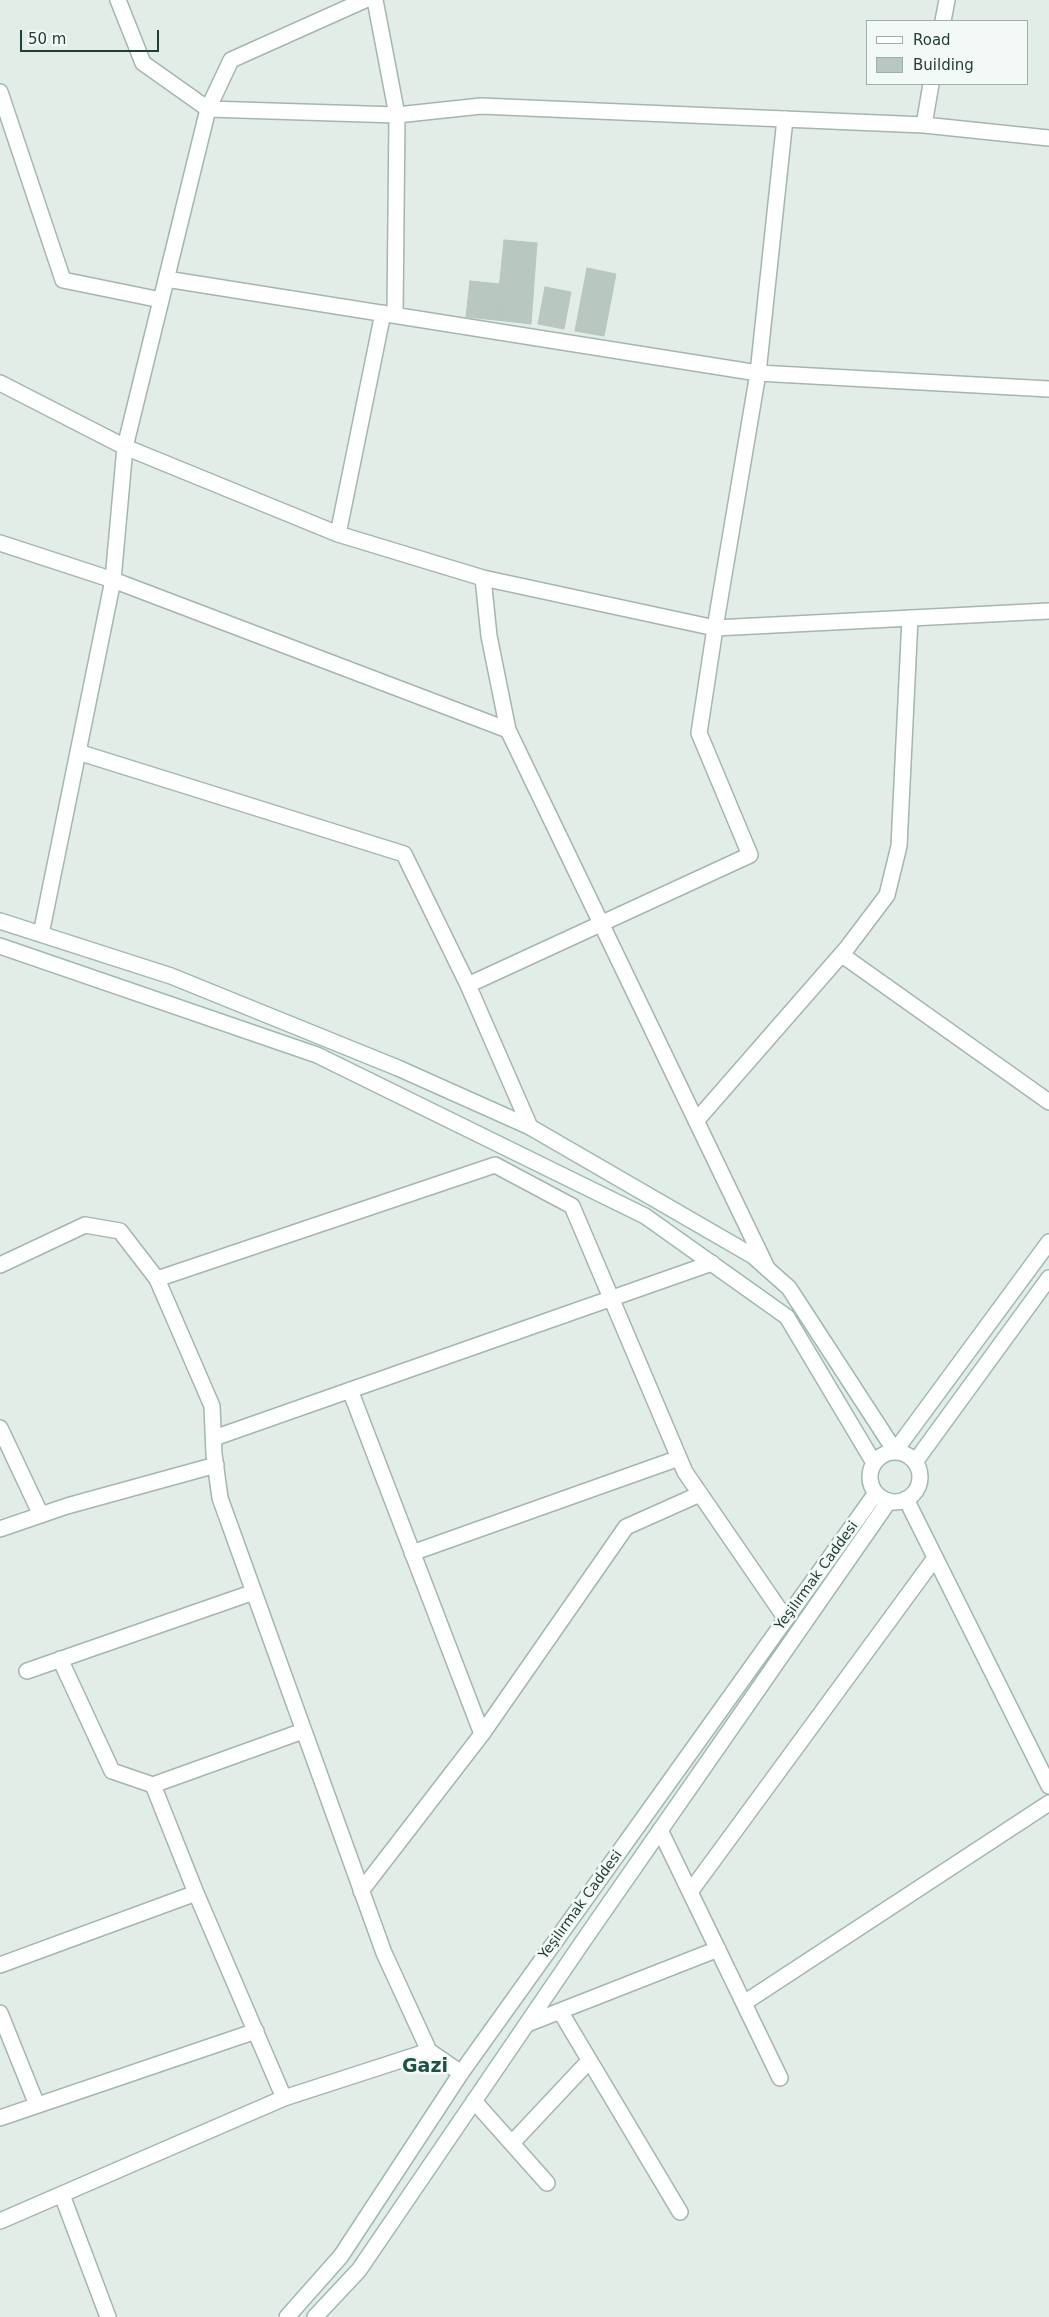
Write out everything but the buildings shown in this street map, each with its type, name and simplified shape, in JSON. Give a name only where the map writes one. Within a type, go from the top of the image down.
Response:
[{"type":"street","points":[[118,0],[143,62],[208,109],[397,115],[481,106],[924,124],[1049,138]]},
{"type":"street","points":[[41,934],[113,580],[125,447],[208,109],[231,60],[365,0]]},
{"type":"street","points":[[338,534],[389,314],[397,115],[375,0]]},
{"type":"street","points":[[943,20],[947,0]]},
{"type":"street","points":[[924,124],[932,85]]},
{"type":"street","points":[[0,92],[63,280],[161,300]]},
{"type":"street","points":[[468,986],[750,855],[699,734],[758,373],[785,119]]},
{"type":"street","points":[[166,279],[758,373],[1049,388]]},
{"type":"street","points":[[0,382],[125,447],[338,534],[483,578],[715,628],[1049,611]]},
{"type":"street","points":[[0,543],[113,580],[508,730]]},
{"type":"street","points":[[483,578],[489,636],[508,730],[767,1268]]},
{"type":"street","points":[[696,1121],[842,955],[887,895],[899,846],[910,618]]},
{"type":"street","points":[[78,752],[404,854],[468,986],[530,1127]]},
{"type":"street","points":[[0,921],[171,976],[398,1068],[530,1127],[753,1256],[789,1288],[895,1451],[909,1456],[915,1462],[920,1478],[918,1487],[906,1499],[889,1501],[876,1493],[870,1478],[874,1463],[879,1457],[895,1451],[1049,1242]]},
{"type":"street","points":[[0,946],[317,1055],[645,1216],[787,1317],[874,1463]]},
{"type":"street","points":[[842,955],[1049,1102]]},
{"type":"street","points":[[156,1278],[496,1165],[572,1206],[685,1472],[786,1619]]},
{"type":"street","points":[[0,1264],[85,1225],[120,1231],[156,1278],[212,1406],[220,1498],[384,1953],[429,2051],[461,2073]]},
{"type":"street","points":[[214,1438],[712,1263]]},
{"type":"street","points":[[915,1462],[1049,1278]]},
{"type":"street","points":[[350,1390],[482,1734]]},
{"type":"street","points":[[0,1428],[41,1515]]},
{"type":"street","points":[[412,1553],[679,1458]]},
{"type":"street","points":[[0,1529],[41,1515],[216,1465]]},
{"type":"street","name":"Yeşilırmak Caddesi","points":[[287,2317],[341,2256],[461,2073],[876,1493]]},
{"type":"street","points":[[361,1891],[482,1734],[626,1527],[700,1494]]},
{"type":"street","points":[[906,1499],[1049,1786]]},
{"type":"street","name":"Yeşilırmak Caddesi","points":[[315,2317],[359,2270],[526,2024],[889,1501]]},
{"type":"street","points":[[690,1892],[935,1558]]},
{"type":"street","points":[[27,1671],[254,1592]]},
{"type":"street","points":[[60,1659],[112,1771],[153,1785],[303,1731]]},
{"type":"street","points":[[153,1785],[196,1893],[284,2098]]},
{"type":"street","points":[[744,2003],[1049,1803]]},
{"type":"street","points":[[660,1830],[780,2078]]},
{"type":"street","points":[[0,1965],[196,1893]]},
{"type":"street","points":[[526,2024],[718,1949]]},
{"type":"street","points":[[560,2011],[680,2212]]},
{"type":"street","points":[[0,2013],[37,2105]]},
{"type":"street","points":[[0,2118],[256,2031]]},
{"type":"street","points":[[0,2221],[284,2098],[429,2051]]},
{"type":"street","points":[[512,2143],[589,2061]]},
{"type":"street","points":[[474,2101],[547,2183]]},
{"type":"street","points":[[62,2195],[108,2317]]},
{"type":"district","name":"Gazi","points":[[425,2067]]}]
